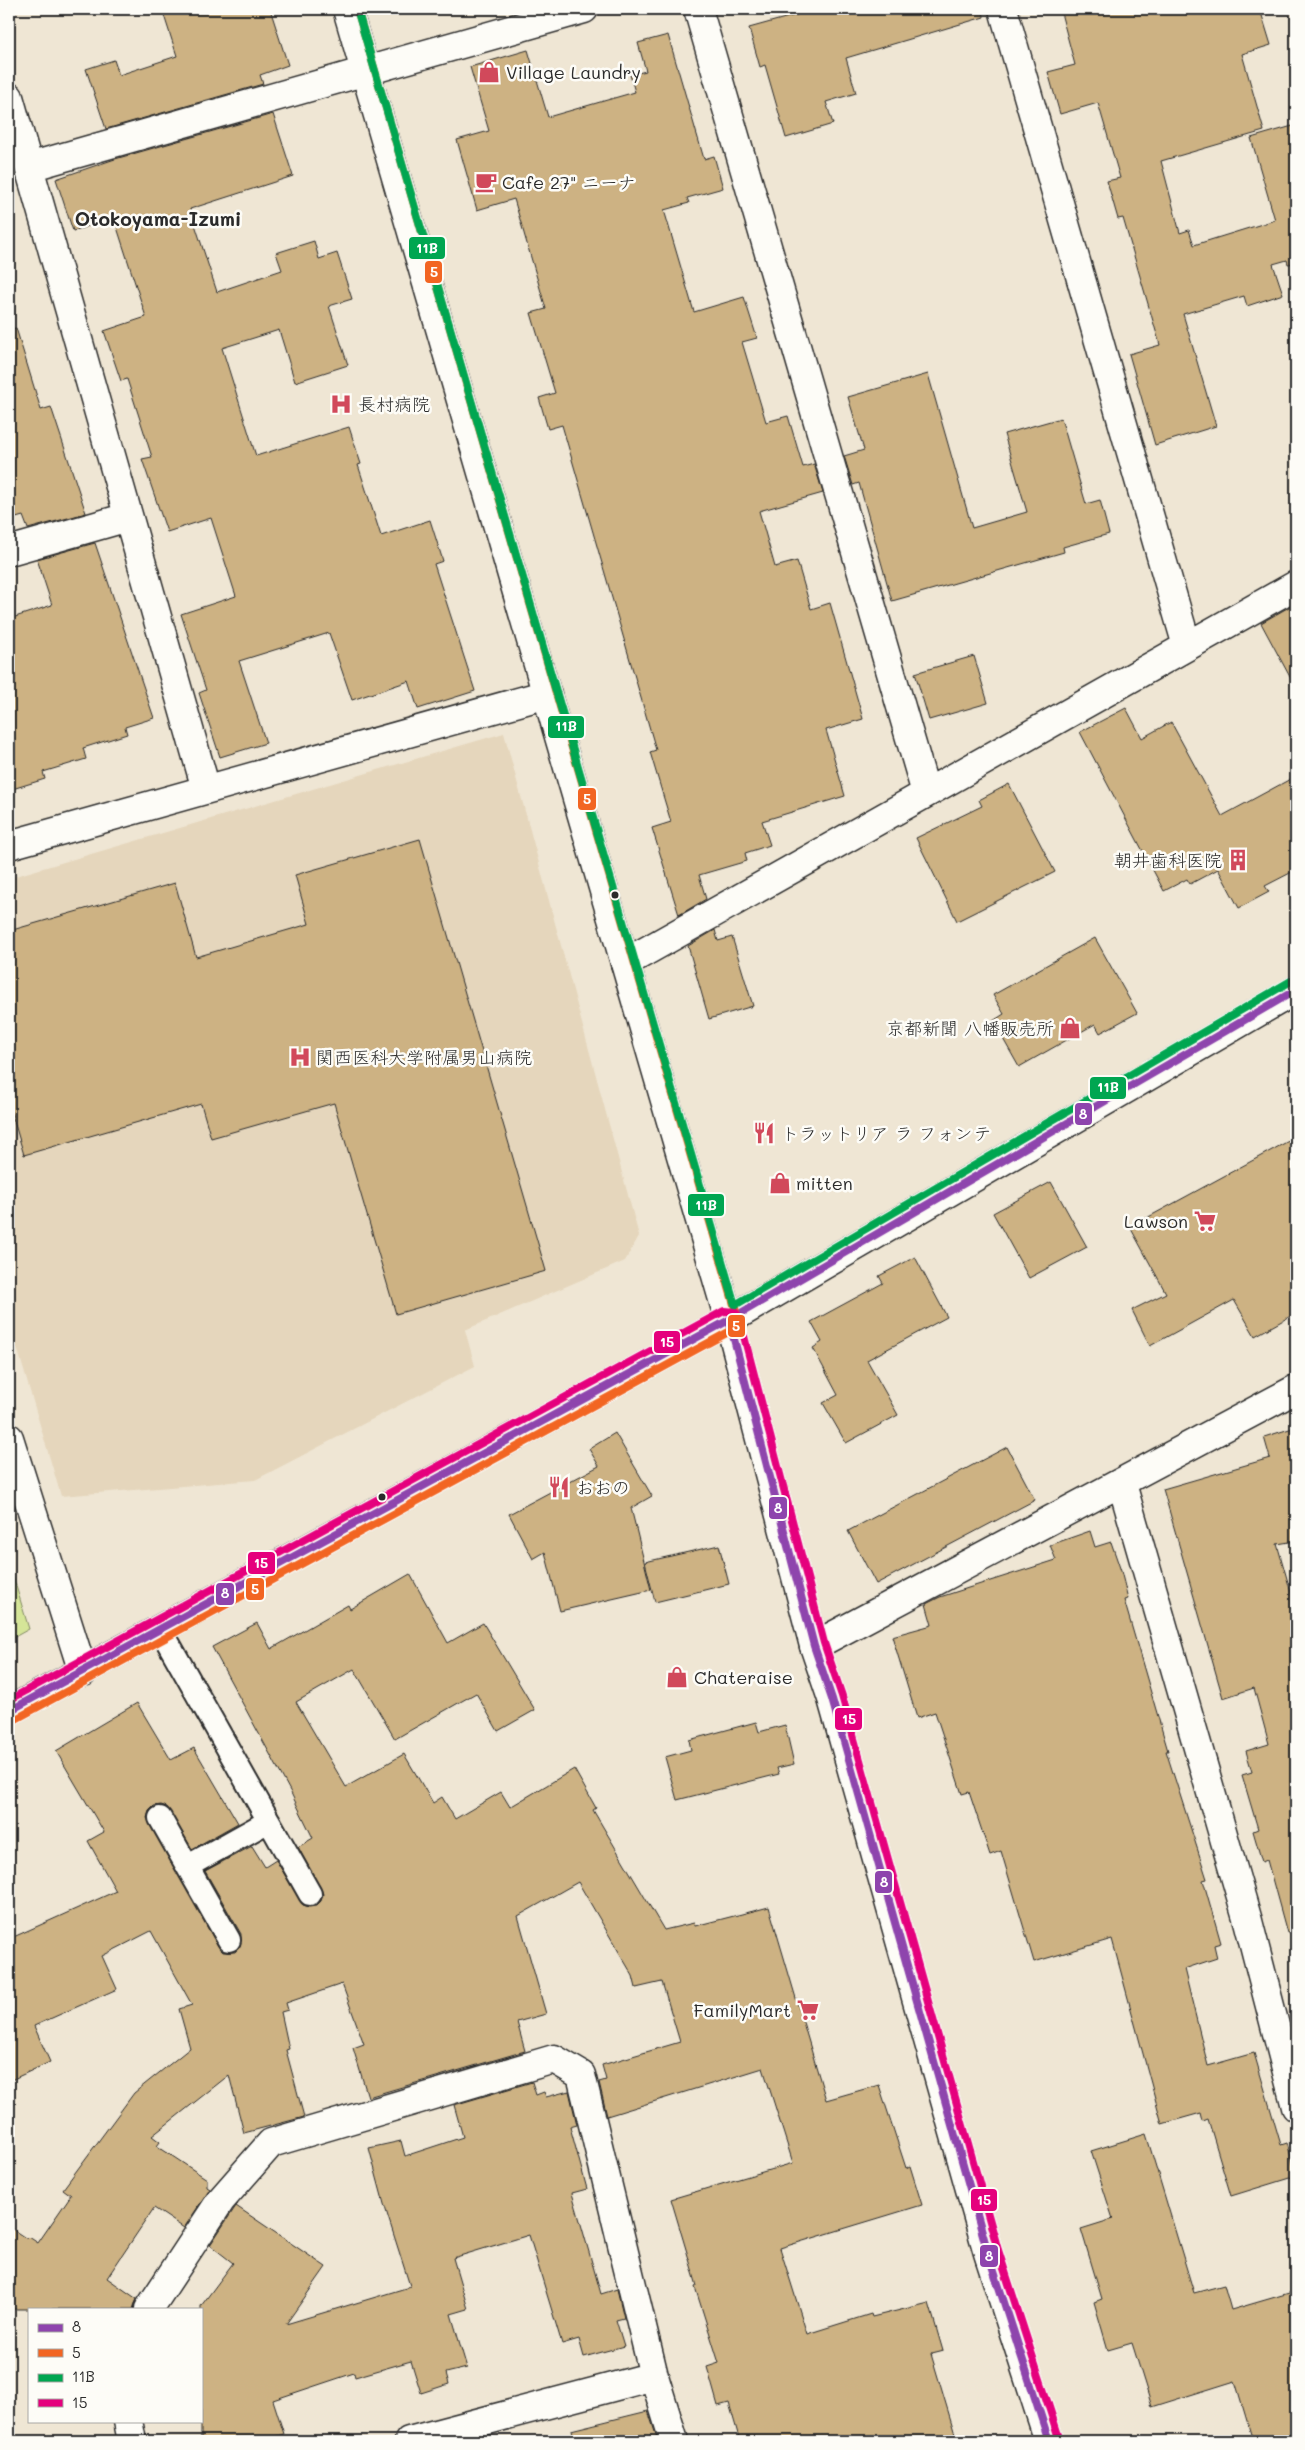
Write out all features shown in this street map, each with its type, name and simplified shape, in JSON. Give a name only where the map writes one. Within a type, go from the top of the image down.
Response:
[{"type":"street","points":[[347,9],[729,1320],[814,1646],[834,1709],[988,2252],[1049,2441]]},
{"type":"street","points":[[29,167],[584,9]]},
{"type":"street","points":[[698,9],[926,793]]},
{"type":"street","points":[[1003,9],[1187,646]]},
{"type":"street","points":[[9,97],[206,789]]},
{"type":"street","points":[[9,551],[128,517]]},
{"type":"street","points":[[624,963],[1296,585]]},
{"type":"street","points":[[9,845],[547,694]]},
{"type":"street","points":[[9,1711],[162,1630],[729,1320],[1296,990]]},
{"type":"street","points":[[814,1646],[1122,1484],[1296,1389]]},
{"type":"street","points":[[9,1438],[83,1672]]},
{"type":"street","points":[[1122,1484],[1248,1921],[1296,2107]]},
{"type":"street","points":[[150,2308],[221,2200],[271,2143],[554,2059],[580,2075],[654,2376],[674,2441]]},
{"type":"street","points":[[409,2441],[654,2376]]},
{"type":"street","points":[[128,2422],[132,2441]]},
{"type":"lane","points":[[162,1630],[310,1894]]},
{"type":"lane","points":[[160,1818],[229,1940]]},
{"type":"lane","points":[[188,1866],[269,1821]]},
{"type":"shaded area","name":"関西医科大学附属男山病院","points":[[504,733],[639,1236],[625,1261],[465,1330],[475,1366],[255,1480],[61,1496],[9,1320],[9,878]]},
{"type":"green space","points":[[9,1563],[29,1629],[9,1640]]},
{"type":"building","points":[[162,9],[270,9],[288,65],[260,75],[263,84],[106,129],[86,69],[114,60],[119,75],[177,56]]},
{"type":"building","points":[[818,9],[983,9],[984,17],[846,58],[856,93],[826,102],[833,124],[786,138],[765,65],[760,67],[749,28]]},
{"type":"building","points":[[1060,9],[1260,9],[1271,45],[1242,54],[1264,131],[1161,161],[1180,233],[1189,230],[1194,245],[1275,220],[1251,138],[1296,125],[1296,263],[1288,264],[1287,260],[1273,264],[1283,294],[1247,306],[1244,296],[1183,314],[1216,426],[1155,445],[1129,354],[1160,345],[1123,218],[1118,219],[1107,181],[1120,178],[1098,103],[1060,114],[1048,72],[1075,65]]},
{"type":"building","points":[[668,35],[704,159],[714,156],[723,188],[687,198],[689,203],[664,210],[694,312],[744,297],[757,338],[742,342],[766,422],[788,416],[803,467],[814,464],[823,493],[759,511],[775,567],[797,561],[811,609],[830,603],[863,719],[826,730],[845,796],[762,821],[770,845],[745,853],[747,861],[699,875],[706,899],[679,915],[652,828],[671,822],[650,752],[656,750],[562,425],[548,429],[539,398],[555,393],[531,313],[546,309],[514,199],[477,210],[457,140],[489,131],[470,67],[528,50],[548,117],[635,92],[630,75],[646,71],[638,43]]},
{"type":"building","points":[[273,114],[293,176],[190,209],[217,292],[282,270],[276,253],[314,241],[319,259],[337,253],[352,299],[329,306],[348,365],[295,382],[279,330],[222,348],[256,456],[349,427],[361,464],[358,465],[381,536],[430,520],[443,561],[434,564],[475,691],[418,709],[409,681],[352,700],[329,633],[239,661],[266,743],[220,757],[199,693],[206,690],[181,614],[236,596],[211,518],[167,532],[142,459],[152,457],[127,379],[121,381],[104,331],[146,317],[114,218],[73,231],[56,179],[115,159]]},
{"type":"building","points":[[16,328],[41,410],[51,407],[86,513],[28,529],[23,516],[9,520],[9,329]]},
{"type":"building","points":[[928,374],[972,528],[1027,512],[1004,434],[1061,418],[1086,504],[1100,500],[1109,534],[1063,547],[1064,552],[892,601],[859,483],[853,485],[844,456],[864,450],[848,397]]},
{"type":"building","points":[[95,543],[154,718],[125,727],[127,734],[83,748],[86,759],[43,772],[45,779],[9,790],[9,619],[52,605],[37,559]]},
{"type":"building","points":[[1296,603],[1296,688],[1261,623]]},
{"type":"building","points":[[974,656],[988,703],[929,720],[915,673]]},
{"type":"building","points":[[1126,708],[1142,738],[1171,722],[1222,816],[1296,776],[1296,870],[1265,886],[1269,892],[1239,908],[1218,869],[1190,884],[1187,879],[1164,891],[1080,732]]},
{"type":"building","points":[[1009,784],[1055,872],[957,921],[916,838],[982,806],[979,800]]},
{"type":"building","points":[[420,839],[546,1271],[396,1314],[334,1103],[211,1138],[201,1104],[24,1155],[9,1104],[9,931],[175,883],[196,957],[309,924],[295,875]]},
{"type":"building","points":[[715,930],[718,941],[732,937],[753,1006],[709,1019],[688,946]]},
{"type":"building","points":[[1095,938],[1137,1013],[1100,1033],[1095,1024],[1019,1067],[993,1021],[1004,1014],[993,995]]},
{"type":"building","points":[[1296,1137],[1296,1313],[1255,1336],[1234,1300],[1150,1346],[1132,1310],[1166,1293],[1130,1227]]},
{"type":"building","points":[[1051,1182],[1087,1247],[1029,1278],[993,1213]]},
{"type":"building","points":[[915,1257],[947,1317],[867,1360],[898,1415],[846,1443],[823,1403],[838,1395],[813,1348],[822,1342],[811,1322],[883,1283],[879,1276]]},
{"type":"building","points":[[1296,1427],[1296,1541],[1277,1544],[1296,1610],[1296,1932],[1287,1933],[1267,1860],[1262,1862],[1253,1831],[1258,1829],[1242,1775],[1252,1772],[1246,1751],[1269,1744],[1254,1688],[1223,1698],[1163,1489],[1270,1458],[1264,1437]]},
{"type":"building","points":[[615,1433],[652,1496],[631,1508],[651,1590],[560,1611],[545,1552],[533,1559],[509,1514],[599,1466],[589,1449]]},
{"type":"building","points":[[1007,1447],[1035,1500],[876,1584],[848,1531]]},
{"type":"building","points":[[1090,1531],[1095,1547],[1111,1542],[1121,1571],[1128,1599],[1124,1600],[1168,1751],[1166,1751],[1207,1879],[1203,1880],[1221,1943],[1214,1945],[1217,1958],[1184,1969],[1208,2066],[1254,2053],[1281,2145],[1287,2143],[1296,2174],[1296,2176],[1231,2196],[1208,2119],[1203,2121],[1201,2113],[1162,2124],[1112,1939],[1034,1962],[1001,1851],[990,1855],[969,1792],[962,1794],[935,1712],[917,1718],[892,1636],[932,1625],[926,1604],[940,1597],[1056,1560],[1050,1545]]},
{"type":"building","points":[[719,1545],[729,1584],[655,1602],[645,1562]]},
{"type":"building","points":[[410,1574],[448,1643],[483,1623],[535,1710],[498,1731],[476,1693],[395,1739],[354,1669],[296,1702],[346,1787],[404,1754],[433,1803],[442,1797],[455,1819],[501,1792],[510,1807],[574,1769],[596,1808],[593,1810],[664,1930],[694,1923],[695,1926],[769,1907],[826,2100],[879,2085],[906,2168],[910,2166],[922,2205],[780,2248],[807,2334],[871,2314],[872,2317],[929,2303],[943,2351],[931,2354],[957,2441],[740,2441],[729,2403],[718,2406],[707,2367],[719,2363],[695,2287],[697,2286],[671,2199],[793,2163],[763,2068],[607,2116],[599,2082],[606,2080],[602,2065],[680,2042],[662,1982],[636,1988],[633,1976],[578,1882],[518,1916],[546,2014],[517,2022],[525,2051],[368,2097],[353,2048],[364,2044],[342,1984],[286,2003],[288,2010],[281,2012],[289,2049],[286,2050],[304,2117],[244,2133],[229,2075],[152,2136],[160,2142],[157,2146],[207,2179],[207,2187],[210,2189],[184,2228],[154,2208],[107,2278],[137,2299],[133,2308],[9,2309],[9,2227],[27,2239],[29,2237],[38,2243],[71,2195],[63,2189],[134,2093],[190,2048],[179,2009],[192,2005],[151,1931],[102,1956],[117,1989],[34,2026],[50,2062],[9,2081],[9,1939],[116,1891],[88,1841],[104,1832],[56,1751],[137,1703],[171,1760],[194,1748],[238,1823],[192,1849],[167,1807],[161,1805],[154,1806],[149,1811],[147,1818],[218,1946],[223,1952],[235,1952],[240,1946],[241,1934],[205,1871],[252,1846],[265,1867],[276,1860],[303,1905],[309,1907],[316,1906],[321,1901],[323,1894],[298,1847],[313,1838],[290,1791],[212,1647],[257,1623],[271,1649],[348,1605],[350,1609]]},
{"type":"building","points":[[756,1722],[759,1732],[785,1725],[794,1764],[777,1768],[779,1774],[677,1800],[665,1757],[691,1750],[689,1740]]},
{"type":"building","points":[[532,2082],[536,2095],[544,2092],[546,2097],[569,2091],[577,2125],[570,2127],[587,2189],[572,2193],[601,2294],[617,2289],[624,2318],[616,2320],[624,2346],[584,2357],[579,2339],[562,2344],[529,2235],[453,2258],[468,2309],[451,2314],[467,2368],[446,2373],[449,2384],[421,2393],[411,2361],[355,2377],[354,2373],[273,2400],[284,2434],[260,2441],[201,2441],[201,2306],[233,2263],[210,2245],[236,2206],[326,2267],[286,2324],[406,2288],[410,2286],[384,2204],[369,2148],[401,2141],[405,2156],[463,2137],[454,2105]]},
{"type":"building","points":[[1146,2134],[1194,2293],[1224,2285],[1231,2310],[1296,2291],[1296,2441],[1253,2441],[1235,2381],[1152,2407],[1132,2343],[1108,2350],[1094,2302],[1102,2299],[1081,2229],[1113,2219],[1091,2151]]},
{"type":"building","points":[[648,2411],[658,2441],[573,2441],[571,2430]]},
{"type":"transit line","name":"5","points":[[14,1720],[734,1329],[739,1322],[357,9]]},
{"type":"transit line","name":"11B","points":[[357,9],[735,1305],[1291,981]]},
{"type":"transit line","name":"8","points":[[9,1711],[729,1320],[1296,990]]},
{"type":"transit line","name":"15","points":[[9,1700],[724,1311],[735,1312],[739,1317],[824,1643],[842,1696],[998,2250],[1059,2438]]},
{"type":"transit line","name":"8","points":[[729,1320],[814,1646],[832,1699],[988,2253],[1049,2441]]},
{"type":"place","name":"Village Laundry","points":[[489,72]]},
{"type":"place","name":"Cafe 27\" ニーナ","points":[[486,182]]},
{"type":"place","name":"長村病院","points":[[341,404]]},
{"type":"place","name":"朝井歯科医院","points":[[1238,860]]},
{"type":"place","name":"京都新聞 八幡販売所","points":[[1070,1028]]},
{"type":"place","name":"関西医科大学附属男山病院","points":[[300,1057]]},
{"type":"place","name":"トラットリア ラ フォンテ","points":[[764,1133]]},
{"type":"place","name":"mitten","points":[[780,1183]]},
{"type":"place","name":"Lawson","points":[[1205,1221]]},
{"type":"place","name":"おおの","points":[[559,1487]]},
{"type":"place","name":"Chateraise","points":[[677,1677]]},
{"type":"place","name":"FamilyMart","points":[[808,2010]]},
{"type":"district","name":"Otokoyama-Izumi","points":[[158,218]]}]
